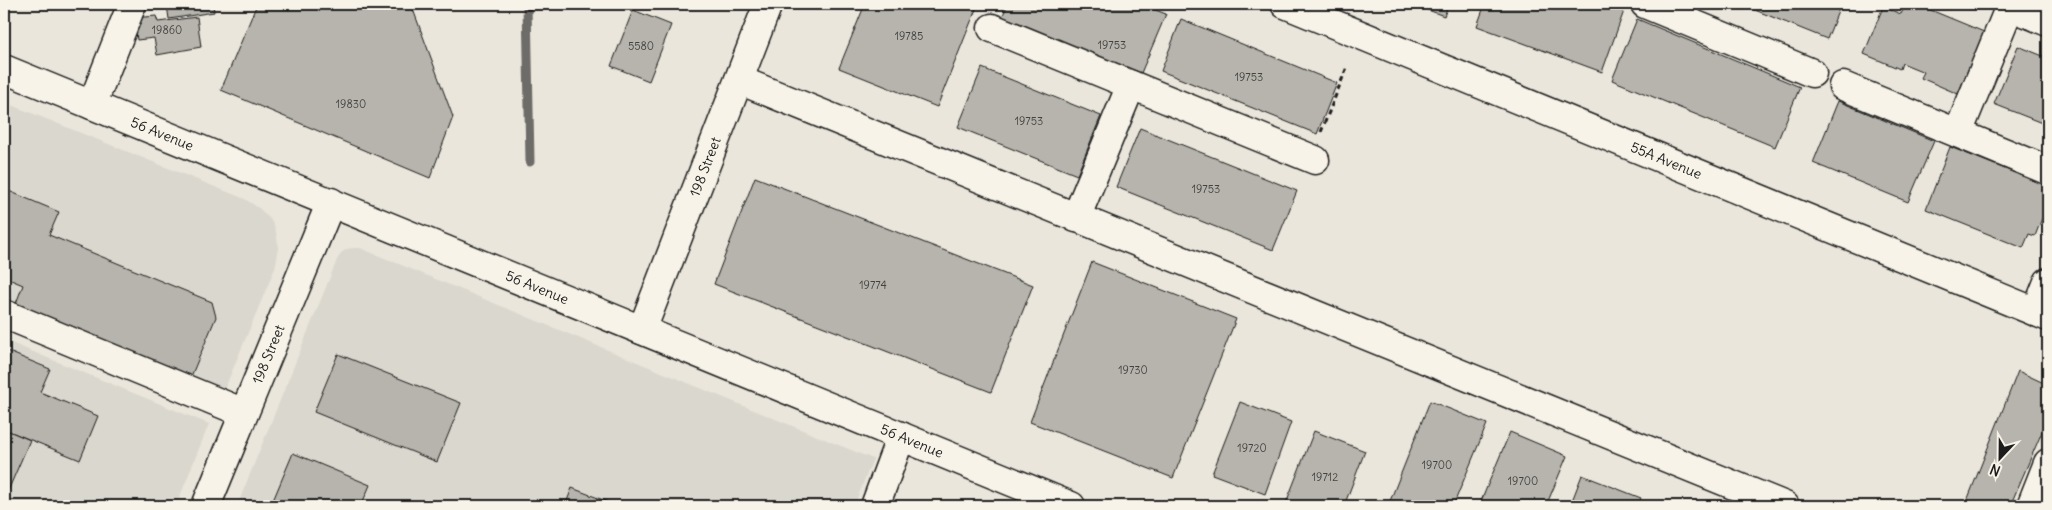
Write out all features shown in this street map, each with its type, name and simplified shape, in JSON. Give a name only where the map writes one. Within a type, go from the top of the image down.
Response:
[{"type":"street","points":[[92,105],[132,4]]},
{"type":"street","name":"198 Street","points":[[642,330],[768,4]]},
{"type":"street","name":"55A Avenue","points":[[1285,4],[2042,315]]},
{"type":"street","points":[[1645,4],[1679,10],[1812,73]]},
{"type":"street","points":[[1958,133],[2008,5],[2048,22]]},
{"type":"street","points":[[992,28],[1313,159]]},
{"type":"street","name":"56 Avenue","points":[[4,69],[1071,506]]},
{"type":"street","points":[[739,80],[1785,506]]},
{"type":"street","points":[[1076,218],[1131,85]]},
{"type":"street","points":[[1843,86],[2047,170]]},
{"type":"street","name":"198 Street","points":[[206,506],[331,202]]},
{"type":"street","points":[[2042,315],[2048,282]]},
{"type":"street","points":[[4,314],[244,413]]},
{"type":"street","points":[[874,506],[901,436]]},
{"type":"street","points":[[2031,506],[2048,464]]},
{"type":"path","points":[[1313,159],[1347,67]]},
{"type":"shaded area","points":[[4,102],[245,199],[260,209],[270,219],[275,228],[279,248],[275,268],[222,395],[4,305]]},
{"type":"shaded area","points":[[353,248],[360,248],[873,459],[854,506],[237,506],[337,260],[341,253]]},
{"type":"shaded area","points":[[4,340],[209,424],[176,506],[4,506]]},
{"type":"building","points":[[149,4],[213,4],[214,12],[169,19],[167,5],[149,7]]},
{"type":"building","points":[[257,4],[411,4],[453,117],[430,178],[221,90]]},
{"type":"building","points":[[865,4],[978,4],[937,107],[839,68]]},
{"type":"building","points":[[1008,4],[1140,4],[1166,14],[1141,73],[1002,17]]},
{"type":"building","points":[[1412,4],[1449,4],[1444,16]]},
{"type":"building","points":[[1485,4],[1605,4],[1624,11],[1602,72],[1477,26]]},
{"type":"building","points":[[1740,4],[1841,4],[1827,39]]},
{"type":"building","points":[[1906,4],[1916,4],[1984,32],[1958,94],[1921,78],[1924,72],[1902,63],[1900,69],[1864,54],[1883,7],[1901,14]]},
{"type":"building","points":[[633,10],[671,25],[649,81],[611,66]]},
{"type":"building","points":[[156,16],[158,22],[197,17],[201,47],[157,55],[154,38],[137,40],[134,18]]},
{"type":"building","points":[[1181,19],[1337,83],[1317,134],[1161,71]]},
{"type":"building","points":[[1637,19],[1800,87],[1775,147],[1612,80]]},
{"type":"building","points":[[2018,46],[2048,58],[2048,131],[2045,130],[2047,125],[1994,104]]},
{"type":"building","points":[[982,68],[1101,116],[1077,175],[958,127]]},
{"type":"building","points":[[1838,101],[1934,141],[1908,202],[1813,163]]},
{"type":"building","points":[[1140,128],[1297,191],[1273,250],[1116,187]]},
{"type":"building","points":[[1950,147],[2048,186],[2048,203],[2035,236],[2029,234],[2023,248],[1926,209]]},
{"type":"building","points":[[755,177],[1033,285],[991,392],[714,284]]},
{"type":"building","points":[[4,189],[59,212],[49,235],[212,302],[216,317],[190,379],[15,306],[23,285],[4,277]]},
{"type":"building","points":[[1092,262],[1236,319],[1173,478],[1030,422]]},
{"type":"building","points":[[4,350],[50,369],[40,392],[98,416],[80,460],[4,429]]},
{"type":"building","points":[[338,354],[461,403],[437,462],[314,412]]},
{"type":"building","points":[[2018,371],[2048,385],[2048,418],[2010,506],[1965,506]]},
{"type":"building","points":[[1430,401],[1487,424],[1453,506],[1388,506]]},
{"type":"building","points":[[1240,402],[1291,422],[1265,494],[1212,474]]},
{"type":"building","points":[[4,429],[30,440],[4,500]]},
{"type":"building","points":[[1314,431],[1365,451],[1344,506],[1294,506],[1286,503]]},
{"type":"building","points":[[1510,432],[1567,456],[1546,506],[1479,506]]},
{"type":"building","points":[[293,453],[370,485],[361,506],[280,506],[272,503]]},
{"type":"building","points":[[1582,475],[1641,498],[1638,506],[1570,506]]},
{"type":"building","points":[[572,488],[619,506],[565,506]]},
{"type":"waterway","points":[[527,4],[530,162]]}]
